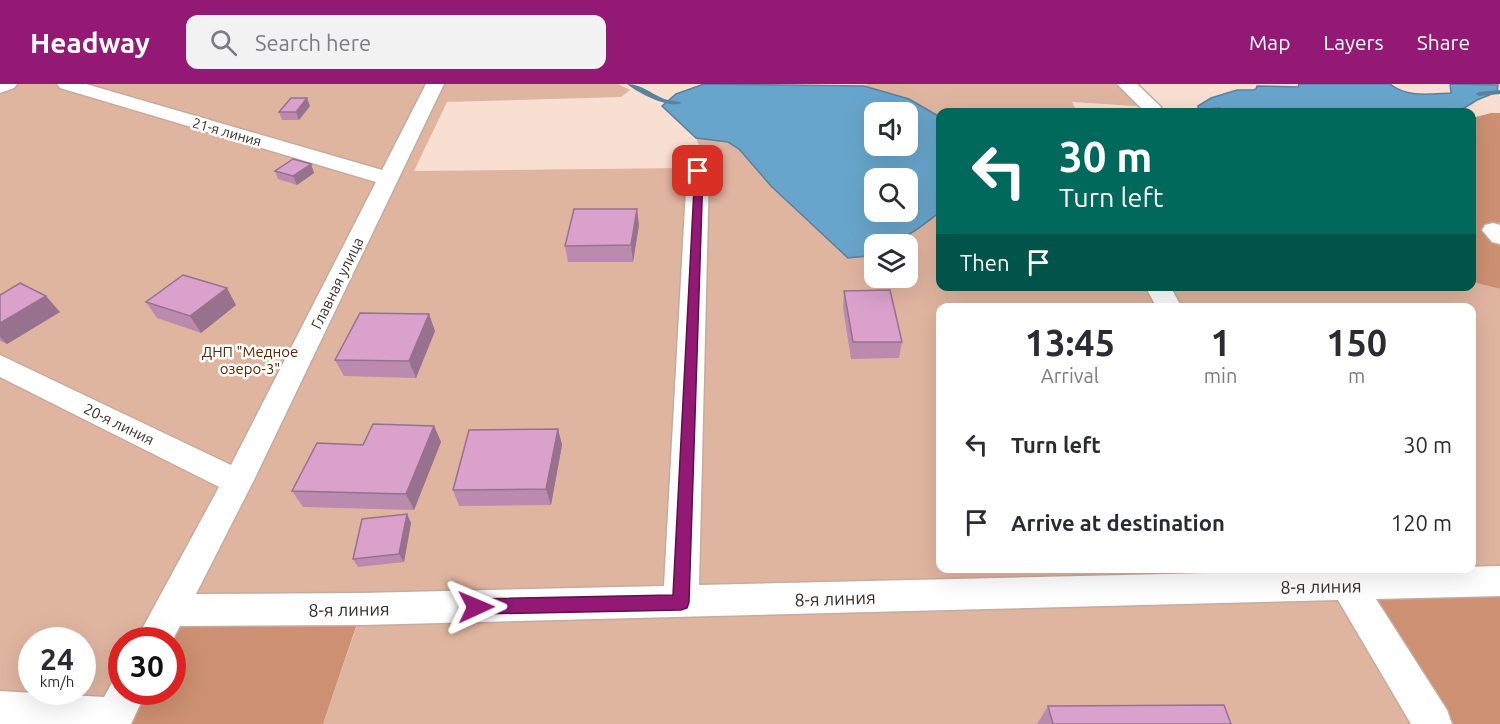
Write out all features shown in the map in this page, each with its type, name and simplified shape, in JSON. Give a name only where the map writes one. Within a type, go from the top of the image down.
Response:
[{"type":"street","points":[[0,87],[8,84]]},
{"type":"street","name":"21-я линия","points":[[66,84],[388,179]]},
{"type":"street","name":"Главная улица","points":[[161,627],[238,482],[435,84]]},
{"type":"street","points":[[1126,84],[1151,107]]},
{"type":"street","points":[[681,602],[698,171]]},
{"type":"street","name":"20-я линия","points":[[0,365],[238,482]]},
{"type":"street","points":[[1344,577],[1433,724]]},
{"type":"street","name":"8-я линия","points":[[170,610],[362,609],[681,602],[1344,577],[1500,581]]},
{"type":"street","points":[[0,710],[117,711]]},
{"type":"green space","name":"ДНП \"Медное озеро-3\"","points":[[0,84],[618,84],[630,90],[621,97],[447,102],[414,171],[682,168],[698,171],[701,150],[696,138],[729,142],[739,149],[771,186],[848,258],[864,256],[864,288],[918,288],[918,234],[910,234],[936,215],[936,291],[1476,291],[1476,283],[1500,289],[1500,581],[1433,724],[323,724],[362,610],[170,610],[161,627],[108,627],[108,705],[120,705],[110,724],[0,724]]},
{"type":"green space","points":[[868,84],[1126,84],[1151,107],[1072,102],[1075,108],[936,108],[936,115],[918,104],[918,102],[864,86]]},
{"type":"shaded area","points":[[1500,113],[1500,222],[1493,230],[1500,237],[1500,289],[1476,283],[1476,117]]},
{"type":"shaded area","points":[[1500,581],[1500,724],[1433,724],[1349,586]]},
{"type":"shaded area","points":[[362,609],[323,724],[110,724],[120,705],[186,705],[186,627],[161,627],[170,610]]},
{"type":"water","points":[[704,84],[864,86],[909,99],[914,102],[864,102],[864,156],[918,156],[918,104],[936,115],[936,215],[909,234],[864,234],[864,256],[848,258],[771,186],[739,149],[728,142],[696,138],[662,106],[676,94]]},
{"type":"water","points":[[1299,84],[1390,84],[1411,93],[1427,94],[1451,93],[1450,84],[1498,85],[1497,92],[1464,108],[1198,108],[1211,98],[1237,90],[1253,90],[1257,86],[1298,87]]},
{"type":"building","points":[[291,98],[307,98],[296,112],[279,112]]},
{"type":"building","points":[[293,159],[311,164],[293,176],[275,171]]},
{"type":"building","points":[[574,209],[637,209],[631,245],[565,246]]},
{"type":"building","points":[[183,275],[227,288],[190,316],[146,302]]},
{"type":"building","points":[[20,283],[46,296],[0,323],[0,295]]},
{"type":"building","points":[[890,290],[902,342],[853,342],[844,291]]},
{"type":"building","points":[[360,313],[429,314],[409,361],[335,360]]},
{"type":"building","points":[[373,424],[434,426],[406,494],[292,491],[317,443],[363,445]]},
{"type":"building","points":[[558,429],[546,489],[453,490],[469,430]]},
{"type":"building","points":[[407,514],[399,554],[353,559],[362,519]]},
{"type":"building","points":[[1224,705],[1231,724],[1053,724],[1048,706]]},
{"type":"waterway","points":[[630,84],[667,102],[679,103]]},
{"type":"waterway","points":[[1479,94],[1500,92]]},
{"type":"route","points":[[476,607],[681,602],[698,171]]}]
